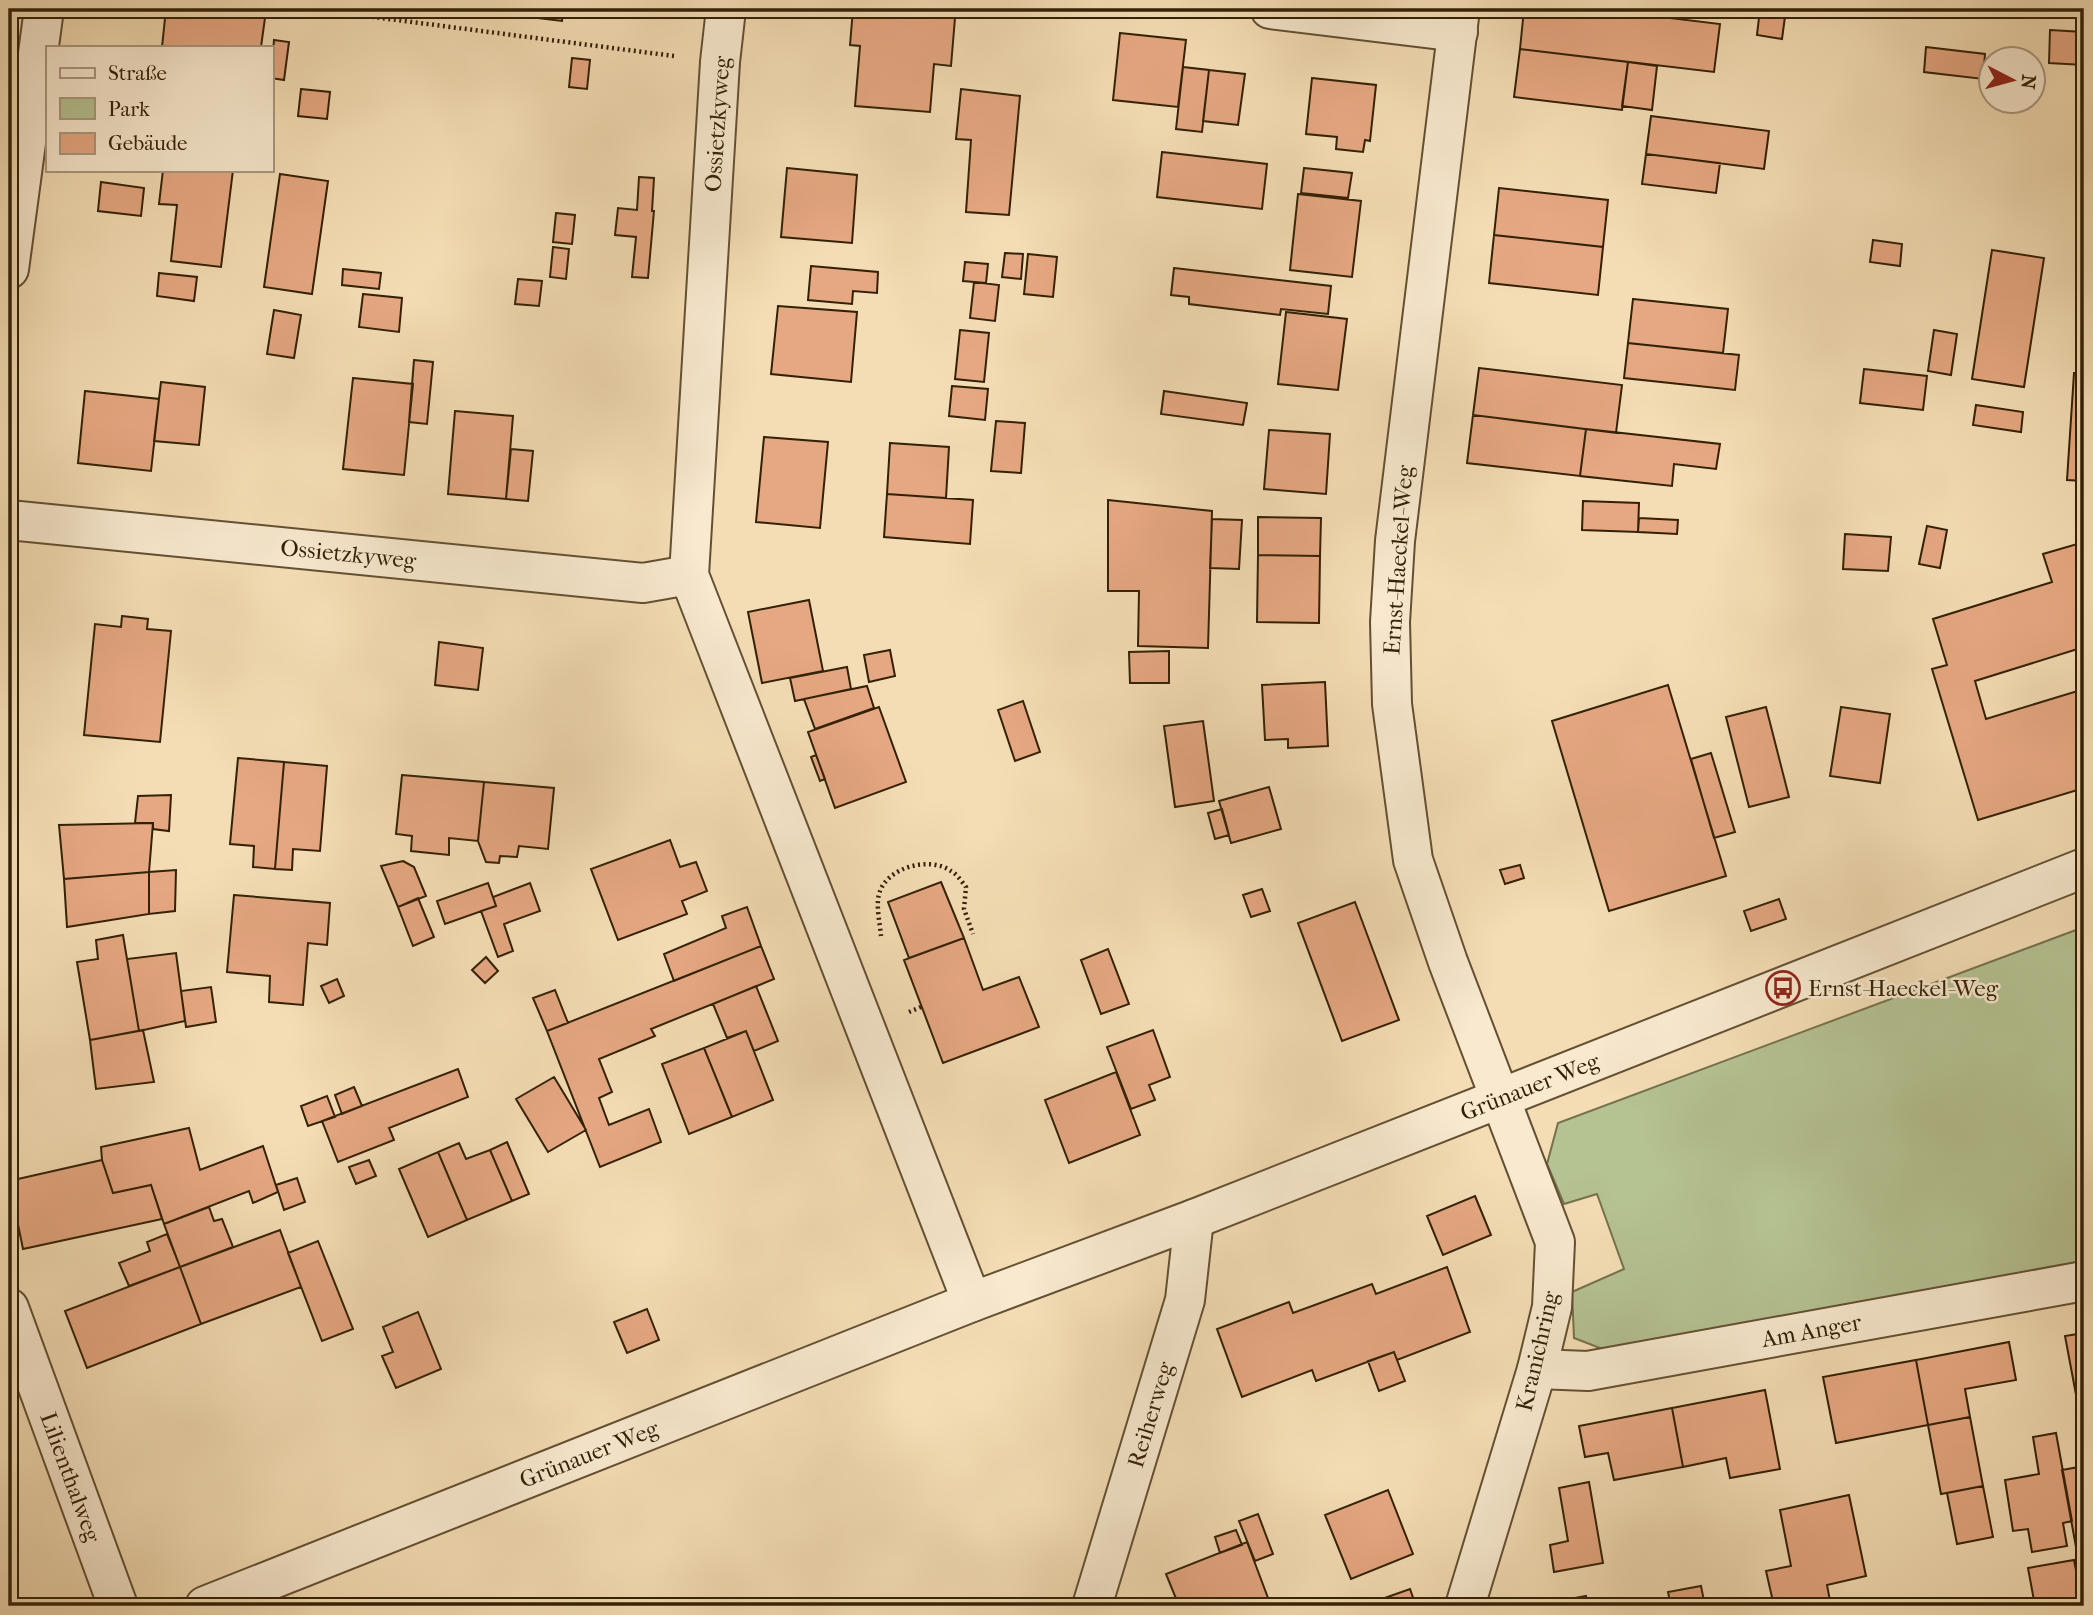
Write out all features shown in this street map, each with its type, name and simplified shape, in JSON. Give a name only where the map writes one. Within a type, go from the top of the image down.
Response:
[{"type":"street","points":[[9,269],[44,9]]},
{"type":"street","name":"Ossietzkyweg","points":[[726,9],[720,62],[689,575],[972,1302]]},
{"type":"street","points":[[1270,9],[1459,20]]},
{"type":"street","name":"Ernst-Haeckel-Weg","points":[[1459,20],[1395,541],[1390,622],[1392,704],[1413,860],[1448,962],[1500,1098]]},
{"type":"street","name":"Ossietzkyweg","points":[[9,520],[643,583],[689,575]]},
{"type":"street","name":"Grünauer Weg","points":[[205,1606],[972,1302],[1194,1219],[2084,868]]},
{"type":"street","name":"Kranichring","points":[[1465,1606],[1537,1369],[1552,1307],[1555,1242],[1500,1098]]},
{"type":"street","name":"Reiherweg","points":[[1092,1606],[1185,1300],[1194,1219]]},
{"type":"street","name":"Am Anger","points":[[1537,1369],[1588,1371],[2084,1281]]},
{"type":"street","name":"Lilienthalweg","points":[[9,1308],[118,1606]]},
{"type":"path","points":[[312,9],[720,62]]},
{"type":"path","points":[[881,938],[879,893],[889,876],[907,867],[930,865],[950,870],[966,887],[964,909],[973,934]]},
{"type":"path","points":[[904,999],[909,1012]]},
{"type":"green space","points":[[2084,927],[2084,1265],[1605,1350],[1574,1338],[1572,1292],[1624,1269],[1597,1194],[1564,1204],[1547,1164],[1558,1123]]},
{"type":"building","points":[[166,9],[265,18],[261,46],[162,46]]},
{"type":"building","points":[[512,9],[563,9],[562,21],[511,15]]},
{"type":"building","points":[[853,9],[955,18],[951,66],[934,64],[930,112],[855,106],[860,46],[850,45]]},
{"type":"building","points":[[1524,9],[1596,9],[1720,24],[1714,72],[1520,49]]},
{"type":"building","points":[[1760,9],[1786,9],[1782,39],[1757,35]]},
{"type":"building","points":[[2050,30],[2084,32],[2084,65],[2049,63]]},
{"type":"building","points":[[1120,33],[1186,40],[1178,107],[1113,100]]},
{"type":"building","points":[[274,40],[289,42],[284,80],[273,78]]},
{"type":"building","points":[[1926,47],[1978,53],[1978,78],[1924,72]]},
{"type":"building","points":[[1520,49],[1628,62],[1622,110],[1514,97]]},
{"type":"building","points":[[572,58],[590,60],[587,89],[569,87]]},
{"type":"building","points":[[1628,62],[1657,66],[1652,110],[1622,106]]},
{"type":"building","points":[[1183,67],[1209,70],[1202,132],[1176,129]]},
{"type":"building","points":[[1209,70],[1245,74],[1238,125],[1203,121]]},
{"type":"building","points":[[1312,78],[1376,85],[1370,141],[1365,140],[1363,152],[1336,149],[1337,137],[1306,134]]},
{"type":"building","points":[[301,89],[330,92],[327,119],[298,116]]},
{"type":"building","points":[[961,89],[1020,96],[1009,215],[966,212],[971,140],[956,139]]},
{"type":"building","points":[[1651,116],[1769,131],[1764,169],[1646,154]]},
{"type":"building","points":[[1162,152],[1267,164],[1262,209],[1157,197]]},
{"type":"building","points":[[1646,154],[1720,163],[1716,193],[1642,184]]},
{"type":"building","points":[[787,168],[857,175],[852,243],[781,237]]},
{"type":"building","points":[[1304,168],[1352,173],[1348,198],[1301,193]]},
{"type":"building","points":[[163,172],[233,172],[221,267],[171,261],[177,205],[159,204]]},
{"type":"building","points":[[280,174],[328,181],[312,294],[264,287]]},
{"type":"building","points":[[639,177],[654,178],[648,278],[632,277],[636,237],[615,235],[618,208],[637,210]]},
{"type":"building","points":[[101,182],[144,188],[141,216],[98,211]]},
{"type":"building","points":[[1499,188],[1608,200],[1603,247],[1494,235]]},
{"type":"building","points":[[1298,194],[1361,201],[1352,277],[1290,270]]},
{"type":"building","points":[[556,213],[575,215],[572,244],[553,242]]},
{"type":"building","points":[[1494,235],[1603,247],[1598,295],[1489,283]]},
{"type":"building","points":[[1873,240],[1902,244],[1900,266],[1870,262]]},
{"type":"building","points":[[553,247],[569,249],[566,279],[550,277]]},
{"type":"building","points":[[1992,250],[2044,258],[2024,387],[1972,379]]},
{"type":"building","points":[[1005,253],[1023,254],[1021,279],[1002,277]]},
{"type":"building","points":[[1028,254],[1057,257],[1053,297],[1024,294]]},
{"type":"building","points":[[965,262],[988,264],[986,283],[963,281]]},
{"type":"building","points":[[811,266],[878,272],[877,293],[853,291],[852,304],[808,300]]},
{"type":"building","points":[[1174,268],[1331,286],[1328,314],[1281,309],[1280,315],[1189,304],[1189,297],[1171,295]]},
{"type":"building","points":[[343,269],[381,273],[379,289],[342,285]]},
{"type":"building","points":[[159,273],[197,277],[194,301],[157,296]]},
{"type":"building","points":[[518,279],[542,281],[539,306],[515,304]]},
{"type":"building","points":[[974,282],[999,285],[995,321],[970,318]]},
{"type":"building","points":[[363,294],[402,298],[399,332],[359,327]]},
{"type":"building","points":[[1633,299],[1728,309],[1723,353],[1628,343]]},
{"type":"building","points":[[778,306],[857,312],[851,382],[771,374]]},
{"type":"building","points":[[274,310],[301,315],[294,358],[267,354]]},
{"type":"building","points":[[1286,312],[1347,319],[1338,390],[1278,384]]},
{"type":"building","points":[[960,330],[989,333],[984,382],[955,379]]},
{"type":"building","points":[[1934,330],[1957,334],[1951,375],[1928,371]]},
{"type":"building","points":[[1628,343],[1739,355],[1735,390],[1624,378]]},
{"type":"building","points":[[414,360],[433,362],[427,424],[409,422]]},
{"type":"building","points":[[1479,368],[1622,385],[1616,433],[1473,415]]},
{"type":"building","points":[[1864,369],[1927,376],[1923,410],[1860,403]]},
{"type":"building","points":[[2074,373],[2084,374],[2084,481],[2067,480]]},
{"type":"building","points":[[353,378],[413,384],[404,475],[343,469]]},
{"type":"building","points":[[161,382],[205,387],[199,445],[154,441]]},
{"type":"building","points":[[952,386],[988,389],[985,420],[949,416]]},
{"type":"building","points":[[85,391],[159,399],[151,471],[78,463]]},
{"type":"building","points":[[1164,391],[1247,403],[1243,425],[1161,414]]},
{"type":"building","points":[[1976,405],[2023,412],[2021,432],[1973,425]]},
{"type":"building","points":[[455,411],[513,416],[506,499],[448,494]]},
{"type":"building","points":[[1473,415],[1586,429],[1580,476],[1467,463]]},
{"type":"building","points":[[996,421],[1025,423],[1021,473],[991,471]]},
{"type":"building","points":[[1586,429],[1720,444],[1716,469],[1674,464],[1672,486],[1580,476]]},
{"type":"building","points":[[1269,430],[1330,434],[1326,494],[1264,489]]},
{"type":"building","points":[[764,437],[828,442],[820,528],[756,522]]},
{"type":"building","points":[[890,443],[949,447],[946,498],[887,494]]},
{"type":"building","points":[[511,449],[533,451],[528,501],[506,499]]},
{"type":"building","points":[[887,494],[973,500],[970,544],[884,537]]},
{"type":"building","points":[[1108,500],[1212,511],[1208,648],[1138,646],[1139,591],[1108,591]]},
{"type":"building","points":[[1583,501],[1639,503],[1638,532],[1582,530]]},
{"type":"building","points":[[1258,517],[1321,518],[1320,556],[1258,555]]},
{"type":"building","points":[[1639,518],[1678,520],[1677,534],[1638,532]]},
{"type":"building","points":[[1212,519],[1242,520],[1239,569],[1210,568]]},
{"type":"building","points":[[1927,526],[1947,530],[1940,568],[1919,564]]},
{"type":"building","points":[[1845,534],[1891,537],[1888,571],[1843,569]]},
{"type":"building","points":[[2084,542],[2084,647],[1975,681],[1986,719],[2084,689],[2084,788],[1978,820],[1932,669],[1947,665],[1933,619],[2052,582],[2043,554]]},
{"type":"building","points":[[1258,555],[1320,556],[1319,623],[1257,622]]},
{"type":"building","points":[[809,600],[823,671],[762,683],[748,612]]},
{"type":"building","points":[[122,616],[148,619],[147,629],[171,631],[160,742],[84,735],[95,624],[121,627]]},
{"type":"building","points":[[439,642],[483,648],[478,690],[435,685]]},
{"type":"building","points":[[890,650],[895,676],[869,682],[864,655]]},
{"type":"building","points":[[1169,651],[1169,683],[1130,683],[1129,652]]},
{"type":"building","points":[[847,667],[851,689],[795,701],[790,678]]},
{"type":"building","points":[[1325,682],[1328,746],[1288,748],[1288,739],[1265,740],[1262,685]]},
{"type":"building","points":[[1668,685],[1726,876],[1609,911],[1552,721]]},
{"type":"building","points":[[867,686],[874,708],[815,729],[804,699]]},
{"type":"building","points":[[1023,701],[1040,752],[1015,761],[998,710]]},
{"type":"building","points":[[879,707],[906,782],[835,808],[808,732]]},
{"type":"building","points":[[1766,707],[1789,797],[1749,807],[1726,717]]},
{"type":"building","points":[[1841,707],[1890,714],[1880,783],[1830,776]]},
{"type":"building","points":[[1203,721],[1214,801],[1175,807],[1164,726]]},
{"type":"building","points":[[1711,753],[1735,832],[1714,838],[1691,759]]},
{"type":"building","points":[[816,755],[825,779],[820,781],[811,757]]},
{"type":"building","points":[[238,758],[284,762],[275,869],[253,867],[254,846],[230,844]]},
{"type":"building","points":[[284,762],[327,766],[320,851],[293,849],[292,870],[275,869]]},
{"type":"building","points":[[402,775],[484,782],[478,841],[449,838],[449,855],[411,851],[412,836],[396,834]]},
{"type":"building","points":[[484,782],[554,788],[548,849],[519,846],[517,857],[500,856],[499,863],[486,862],[478,841]]},
{"type":"building","points":[[1269,787],[1281,829],[1231,843],[1219,801]]},
{"type":"building","points":[[171,795],[169,831],[153,829],[153,823],[135,823],[138,796]]},
{"type":"building","points":[[1222,809],[1229,835],[1215,839],[1208,813]]},
{"type":"building","points":[[153,823],[149,872],[64,879],[59,825]]},
{"type":"building","points":[[670,840],[680,867],[696,862],[707,891],[682,901],[687,914],[618,940],[591,869]]},
{"type":"building","points":[[403,861],[414,867],[426,896],[398,907],[381,866]]},
{"type":"building","points":[[1520,865],[1524,878],[1505,884],[1500,870]]},
{"type":"building","points":[[176,870],[175,911],[149,914],[149,872]]},
{"type":"building","points":[[149,872],[149,914],[67,927],[64,879]]},
{"type":"building","points":[[941,882],[964,938],[909,958],[888,902]]},
{"type":"building","points":[[488,883],[496,906],[445,924],[437,901]]},
{"type":"building","points":[[530,883],[540,911],[504,924],[513,951],[498,957],[481,911],[496,906],[493,897]]},
{"type":"building","points":[[1262,889],[1270,911],[1251,917],[1243,895]]},
{"type":"building","points":[[234,895],[330,903],[327,945],[308,943],[303,1005],[269,1002],[270,976],[227,972]]},
{"type":"building","points":[[418,898],[434,937],[413,946],[398,907]]},
{"type":"building","points":[[1779,899],[1786,919],[1751,931],[1744,911]]},
{"type":"building","points":[[1355,902],[1399,1020],[1342,1041],[1298,923]]},
{"type":"building","points":[[747,907],[761,946],[674,981],[664,954],[726,928],[722,916]]},
{"type":"building","points":[[123,935],[139,1031],[90,1040],[77,962],[98,959],[96,940]]},
{"type":"building","points":[[964,938],[983,990],[1019,977],[1039,1027],[943,1063],[904,960]]},
{"type":"building","points":[[761,946],[774,979],[651,1029],[655,1036],[599,1059],[612,1092],[599,1098],[609,1125],[649,1109],[661,1142],[600,1167],[547,1031]]},
{"type":"building","points":[[1108,949],[1129,1004],[1101,1014],[1081,960]]},
{"type":"building","points":[[176,953],[185,1021],[139,1031],[127,959]]},
{"type":"building","points":[[486,957],[498,971],[485,983],[472,970]]},
{"type":"building","points":[[337,979],[344,996],[329,1003],[321,986]]},
{"type":"building","points":[[756,986],[778,1041],[754,1051],[746,1031],[727,1038],[713,1004]]},
{"type":"building","points":[[211,987],[216,1022],[186,1027],[181,991]]},
{"type":"building","points":[[555,990],[568,1023],[547,1031],[533,998]]},
{"type":"building","points":[[143,1030],[154,1082],[96,1089],[90,1040]]},
{"type":"building","points":[[1153,1030],[1170,1077],[1149,1085],[1155,1100],[1131,1109],[1107,1047]]},
{"type":"building","points":[[746,1031],[773,1100],[732,1117],[704,1048]]},
{"type":"building","points":[[704,1048],[732,1117],[689,1134],[662,1064]]},
{"type":"building","points":[[458,1069],[468,1097],[389,1128],[394,1140],[338,1162],[322,1121]]},
{"type":"building","points":[[1116,1072],[1140,1135],[1069,1163],[1045,1100]]},
{"type":"building","points":[[554,1077],[586,1130],[548,1152],[516,1099]]},
{"type":"building","points":[[354,1087],[362,1106],[342,1114],[335,1095]]},
{"type":"building","points":[[327,1096],[335,1117],[308,1126],[301,1106]]},
{"type":"building","points":[[189,1128],[200,1170],[263,1146],[278,1192],[253,1203],[249,1191],[164,1224],[151,1185],[113,1193],[102,1160],[101,1147]]},
{"type":"building","points":[[507,1142],[529,1194],[512,1201],[490,1150]]},
{"type":"building","points":[[459,1143],[466,1159],[490,1150],[512,1201],[467,1220],[438,1152]]},
{"type":"building","points":[[438,1152],[467,1220],[428,1237],[399,1169]]},
{"type":"building","points":[[102,1160],[113,1193],[151,1185],[162,1219],[23,1249],[9,1181]]},
{"type":"building","points":[[369,1160],[376,1176],[356,1184],[349,1167]]},
{"type":"building","points":[[297,1178],[305,1202],[284,1210],[276,1185]]},
{"type":"building","points":[[1475,1196],[1491,1235],[1443,1255],[1427,1216]]},
{"type":"building","points":[[209,1207],[214,1221],[222,1219],[233,1247],[180,1267],[164,1224]]},
{"type":"building","points":[[280,1230],[301,1287],[201,1324],[180,1267]]},
{"type":"building","points":[[167,1234],[180,1267],[129,1286],[119,1263],[150,1251],[147,1242]]},
{"type":"building","points":[[318,1241],[353,1329],[322,1341],[288,1253]]},
{"type":"building","points":[[180,1267],[201,1324],[87,1368],[65,1311]]},
{"type":"building","points":[[1447,1267],[1470,1332],[1397,1360],[1394,1352],[1316,1381],[1312,1370],[1242,1397],[1217,1329],[1289,1302],[1293,1313],[1372,1284],[1376,1294]]},
{"type":"building","points":[[647,1309],[659,1340],[627,1353],[614,1322]]},
{"type":"building","points":[[418,1312],[441,1369],[396,1388],[382,1356],[393,1352],[383,1327]]},
{"type":"building","points":[[2084,1333],[2084,1398],[2077,1400],[2065,1336]]},
{"type":"building","points":[[2009,1342],[2016,1380],[1965,1389],[1970,1417],[1928,1425],[1916,1360]]},
{"type":"building","points":[[1394,1352],[1405,1381],[1379,1391],[1368,1361]]},
{"type":"building","points":[[1916,1360],[1928,1425],[1836,1443],[1823,1377]]},
{"type":"building","points":[[1765,1390],[1780,1469],[1730,1478],[1726,1458],[1683,1467],[1672,1408]]},
{"type":"building","points":[[1672,1408],[1683,1467],[1614,1480],[1608,1453],[1585,1457],[1579,1426]]},
{"type":"building","points":[[1970,1417],[1983,1486],[1941,1494],[1928,1425]]},
{"type":"building","points":[[2056,1433],[2072,1521],[2063,1523],[2067,1546],[2032,1552],[2028,1529],[2013,1531],[2005,1480],[2039,1474],[2033,1437]]},
{"type":"building","points":[[2084,1466],[2084,1579],[2082,1580],[2062,1470]]},
{"type":"building","points":[[1589,1482],[1603,1563],[1554,1572],[1550,1545],[1568,1541],[1559,1488]]},
{"type":"building","points":[[1983,1486],[1993,1537],[1957,1544],[1947,1493]]},
{"type":"building","points":[[1388,1490],[1413,1554],[1351,1579],[1325,1515]]},
{"type":"building","points":[[1849,1495],[1866,1576],[1827,1585],[1831,1606],[1774,1606],[1766,1571],[1791,1566],[1780,1510]]},
{"type":"building","points":[[1258,1514],[1273,1554],[1255,1561],[1239,1521]]},
{"type":"building","points":[[1236,1530],[1242,1545],[1220,1553],[1215,1537]]},
{"type":"building","points":[[1247,1542],[1271,1606],[1179,1606],[1166,1574]]},
{"type":"building","points":[[2074,1560],[2082,1601],[2035,1606],[2028,1568]]},
{"type":"building","points":[[1701,1586],[1705,1606],[1671,1606],[1668,1592]]},
{"type":"building","points":[[1410,1589],[1416,1606],[1362,1606]]},
{"type":"building","points":[[1586,1596],[1588,1606],[1533,1606]]},
{"type":"place","name":"Ernst-Haeckel-Weg","points":[[1783,988]]}]
